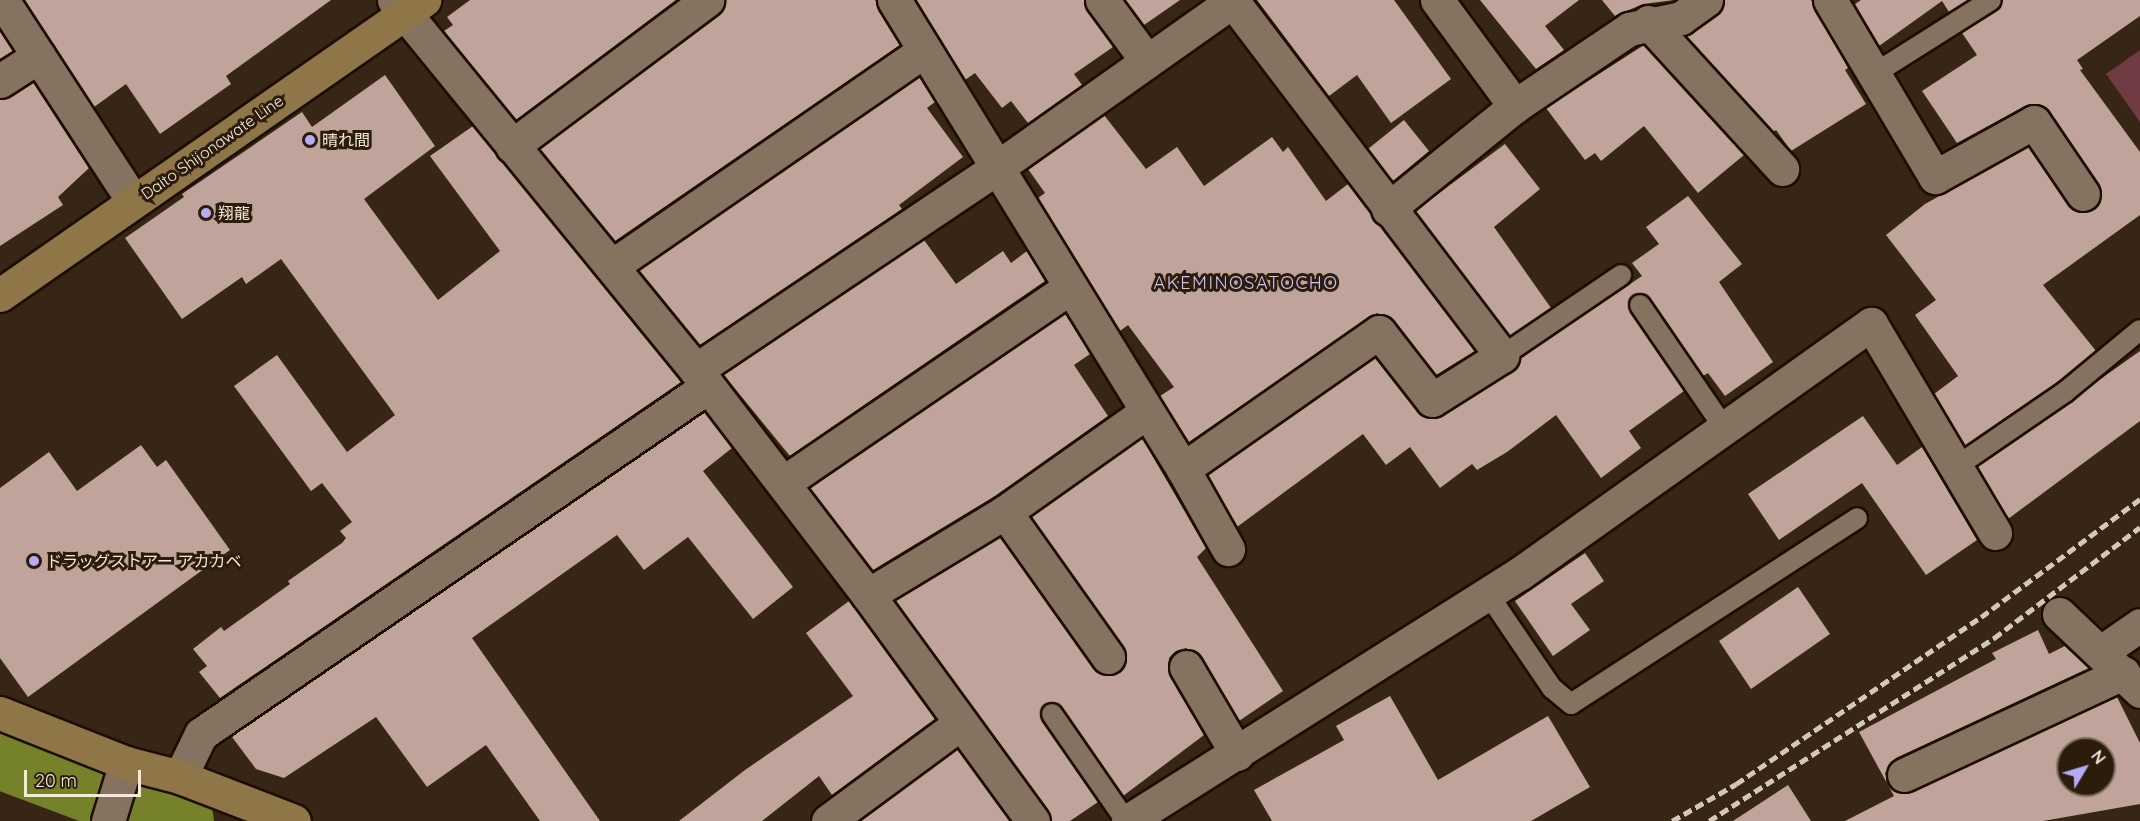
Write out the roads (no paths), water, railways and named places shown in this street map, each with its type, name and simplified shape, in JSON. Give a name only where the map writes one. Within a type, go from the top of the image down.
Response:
[{"type":"main road","name":"Daito Shijonawate Line","points":[[0,295],[407,5]]},
{"type":"main road","points":[[0,713],[124,772],[180,777],[294,821]]},
{"type":"street","points":[[2,0],[133,201]]},
{"type":"street","points":[[512,146],[707,0]]},
{"type":"street","points":[[894,0],[998,167],[1069,288],[1183,469],[1227,549]]},
{"type":"street","points":[[1102,0],[1147,61]]},
{"type":"street","points":[[180,777],[201,734],[1233,0],[1388,209],[1502,356],[1432,400],[1379,332],[1183,469]]},
{"type":"street","points":[[1437,0],[1515,106]]},
{"type":"street","points":[[1830,0],[1935,177],[2034,122],[2083,194]]},
{"type":"street","points":[[407,5],[512,146],[612,266],[783,483],[868,595],[1032,821]]},
{"type":"street","points":[[1388,209],[1515,106],[1629,29],[1676,10],[1782,169]]},
{"type":"street","points":[[612,266],[925,50]]},
{"type":"street","points":[[0,81],[39,56]]},
{"type":"street","points":[[783,483],[1069,288]]},
{"type":"street","points":[[1127,821],[1237,754],[1488,594],[1871,324],[1995,533]]},
{"type":"street","points":[[868,595],[1005,512],[1146,412]]},
{"type":"street","points":[[1005,512],[1108,657]]},
{"type":"street","points":[[2059,614],[2121,672]]},
{"type":"street","points":[[1904,775],[2121,672],[2140,625]]},
{"type":"street","points":[[1186,667],[1237,754]]},
{"type":"street","points":[[831,820],[961,723]]},
{"type":"street","points":[[109,818],[124,772]]},
{"type":"lane","points":[[1874,74],[1991,0]]},
{"type":"lane","points":[[1502,356],[1621,276]]},
{"type":"lane","points":[[1640,305],[1725,429]]},
{"type":"lane","points":[[1957,466],[2065,392],[2140,330]]},
{"type":"lane","points":[[1488,594],[1551,688],[1570,704],[1857,518]]},
{"type":"lane","points":[[1052,714],[1127,821]]},
{"type":"waterway","points":[[0,754],[179,821]]},
{"type":"railway","points":[[1672,821],[1736,784],[1981,617],[2140,499]]},
{"type":"railway","points":[[1709,821],[1994,638],[2140,527]]},
{"type":"place","name":"晴れ間","points":[[310,140]]},
{"type":"place","name":"翔龍","points":[[206,213]]},
{"type":"place","name":"ドラッグストアー アカカベ","points":[[34,561]]},
{"type":"district","name":"AKEMINOSATOCHO","points":[[1246,283]]}]
